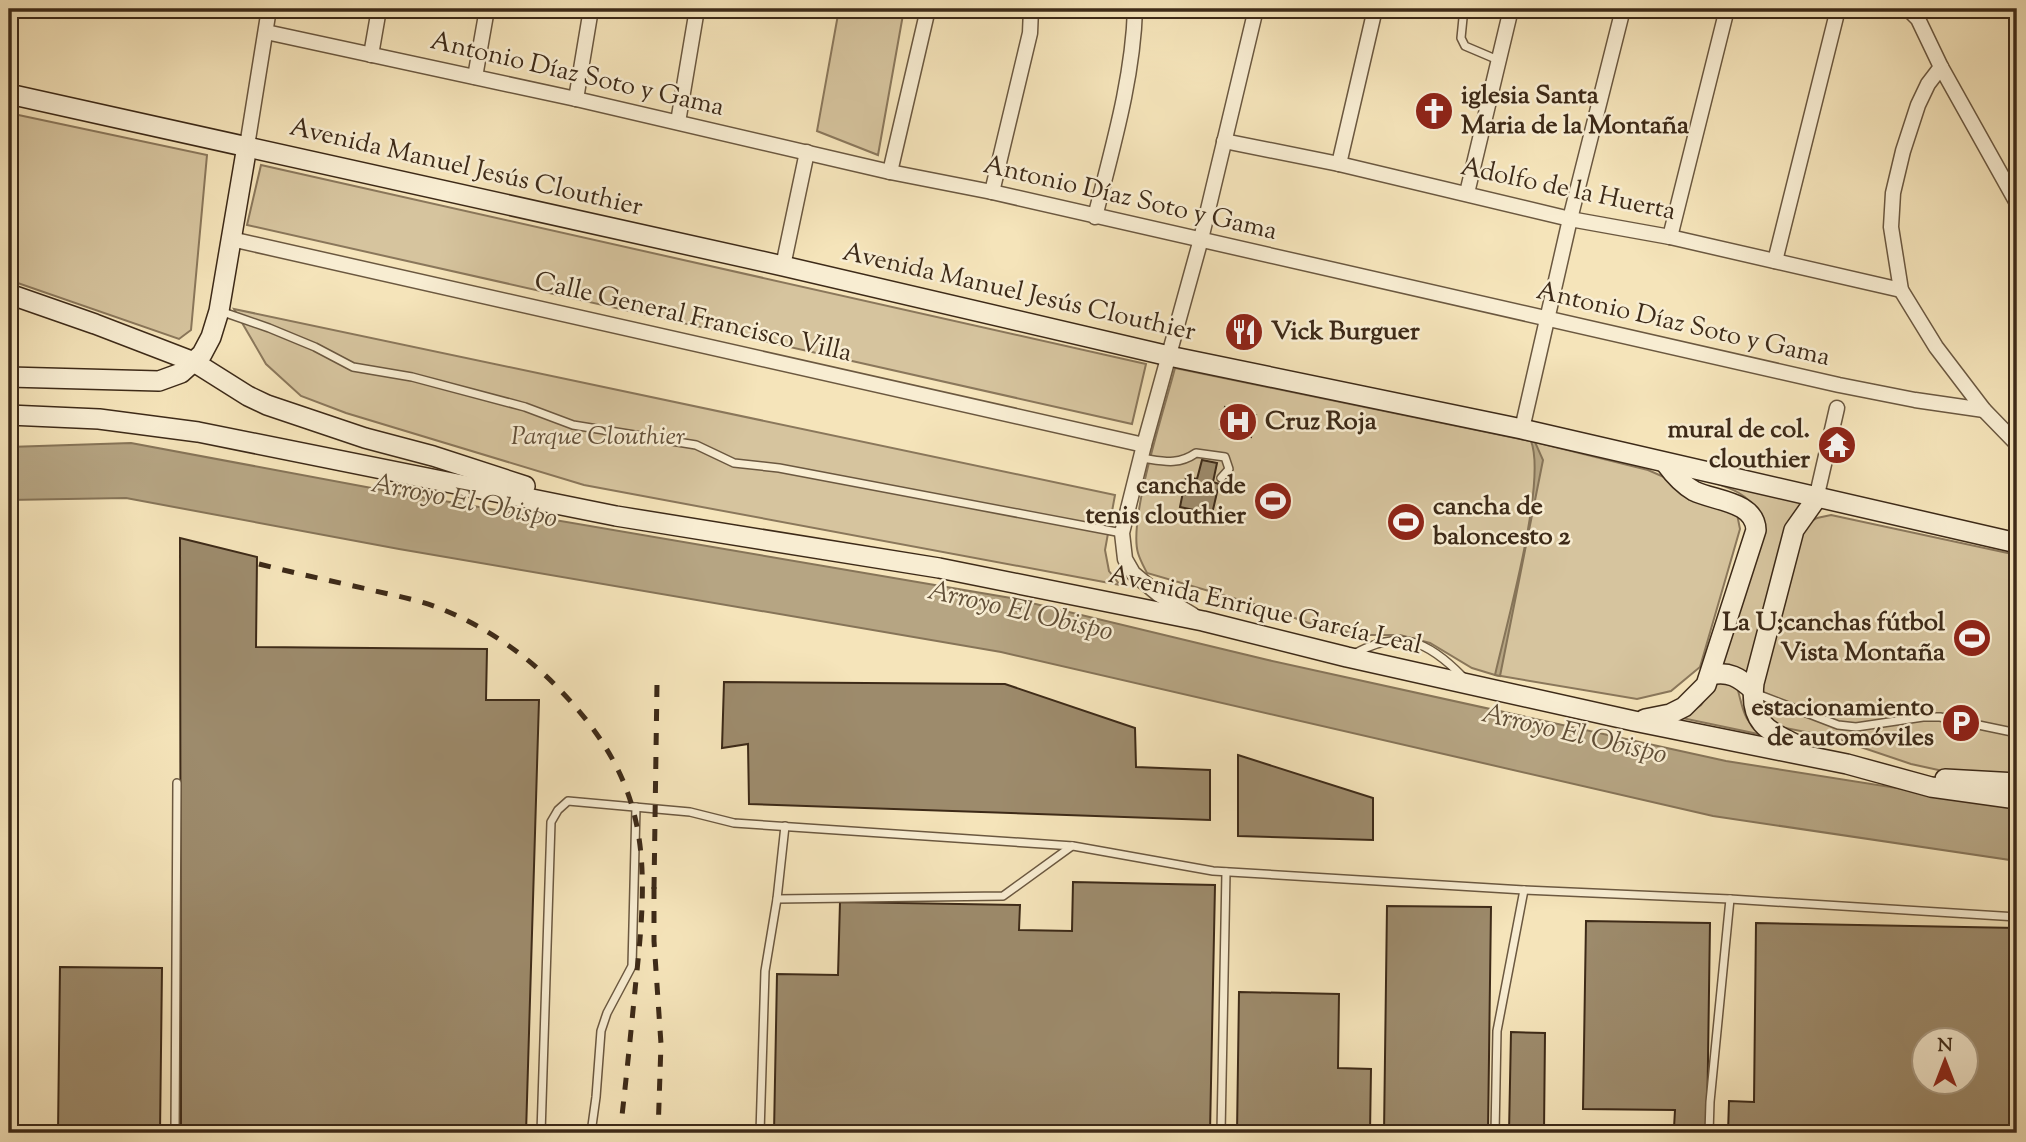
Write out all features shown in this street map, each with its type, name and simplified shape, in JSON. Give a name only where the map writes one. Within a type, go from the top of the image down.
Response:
[{"type":"street","points":[[9,377],[159,381],[181,373],[208,344],[219,311],[270,9]]},
{"type":"street","points":[[371,55],[379,9]]},
{"type":"street","points":[[475,77],[487,9]]},
{"type":"street","points":[[576,99],[591,9]]},
{"type":"street","points":[[678,122],[697,9]]},
{"type":"street","points":[[890,172],[928,9]]},
{"type":"street","points":[[992,192],[1030,33],[1031,9]]},
{"type":"street","points":[[1095,216],[1117,130],[1134,40],[1135,9]]},
{"type":"street","points":[[1203,621],[1158,594],[1133,573],[1125,559],[1122,533],[1201,239],[1256,9]]},
{"type":"street","points":[[1339,164],[1375,9]]},
{"type":"street","points":[[1467,193],[1511,9]]},
{"type":"street","points":[[1522,429],[1570,219],[1623,9]]},
{"type":"street","points":[[1670,237],[1727,9]]},
{"type":"street","points":[[1775,261],[1838,9]]},
{"type":"street","points":[[1908,9],[1918,19],[1941,67],[2017,202]]},
{"type":"street","name":"Antonio Díaz Soto y Gama","points":[[266,32],[576,99],[890,172],[992,192],[1864,390],[1984,410]]},
{"type":"street","points":[[1941,67],[1928,84],[1918,105],[1893,193],[1891,227],[1901,290],[1936,347],[1984,410],[2017,444]]},
{"type":"street","name":"Avenida Manuel Jesús Clouthier","points":[[9,94],[783,266],[1169,356],[1522,429],[1816,499],[2017,543]]},
{"type":"street","name":"Adolfo de la Huerta","points":[[1224,141],[1339,164],[1570,219],[1670,237],[1901,290]]},
{"type":"street","points":[[783,266],[807,152]]},
{"type":"street","name":"Calle General Francisco Villa","points":[[231,239],[1142,451]]},
{"type":"street","points":[[9,294],[194,362],[267,405],[616,516]]},
{"type":"street","points":[[1816,758],[1770,732],[1760,721],[1754,708],[1753,691],[1794,530],[1816,499],[1837,408]]},
{"type":"street","points":[[9,415],[99,419],[186,430],[616,516]]},
{"type":"street","points":[[1634,721],[1670,714],[1684,708],[1698,696],[1710,675],[1756,530],[1756,522],[1744,509],[1692,490],[1676,479],[1666,464]]},
{"type":"street","name":"Avenida Enrique García Leal","points":[[616,516],[939,568],[1203,621],[1347,657],[1634,721],[1816,758],[1958,792],[2017,799]]},
{"type":"street","points":[[1710,675],[1730,674],[1753,691]]},
{"type":"street","name":"Avenida Enrique García Leal","points":[[1899,778],[2017,783]]},
{"type":"lane","points":[[1463,18],[1461,38],[1465,46],[1498,60]]},
{"type":"lane","points":[[219,311],[269,327],[353,367],[412,377],[525,407],[573,425],[696,445],[734,463],[779,468],[1122,533]]},
{"type":"lane","points":[[1142,451],[1171,462],[1185,460],[1196,453],[1225,457],[1229,469],[1222,478]]},
{"type":"lane","points":[[1347,657],[1375,643],[1398,639],[1411,641],[1436,653],[1468,684]]},
{"type":"lane","points":[[1753,691],[1838,725],[1856,727],[1940,717],[2017,733]]},
{"type":"lane","points":[[175,1133],[177,783]]},
{"type":"lane","points":[[541,1133],[551,822],[558,810],[568,801],[690,812],[734,823],[1073,846],[1226,872],[2017,917]]},
{"type":"lane","points":[[591,1133],[597,1097],[601,1031],[607,1013],[632,966],[636,807]]},
{"type":"lane","points":[[760,1133],[765,971],[785,826]]},
{"type":"lane","points":[[777,899],[1003,896],[1073,846]]},
{"type":"lane","points":[[1221,1133],[1226,872]]},
{"type":"lane","points":[[1495,1133],[1497,1031],[1524,890]]},
{"type":"lane","points":[[1709,1133],[1730,899]]},
{"type":"green space","points":[[839,9],[904,9],[878,155],[817,131]]},
{"type":"green space","points":[[9,113],[207,155],[191,330],[179,339],[9,280]]},
{"type":"green space","points":[[261,165],[1146,364],[1132,424],[247,225]]},
{"type":"green space","name":"Parque Clouthier","points":[[234,309],[1115,495],[1105,550],[1109,571],[1120,585],[584,485],[346,413],[301,396],[266,364]]},
{"type":"green space","points":[[1175,368],[1535,442],[1648,470],[1723,503],[1737,514],[1740,529],[1700,667],[1671,691],[1637,699],[1495,675],[1472,668],[1430,643],[1400,635],[1362,635],[1317,626],[1264,607],[1147,573],[1138,553],[1138,515],[1149,462]]},
{"type":"green space","points":[[1700,478],[1806,502],[1751,677],[1720,665],[1757,512],[1740,494]]},
{"type":"green space","points":[[1831,515],[2017,555],[2017,777],[1952,773],[1911,764],[1831,737],[1775,726],[1763,719],[1759,683],[1805,525],[1817,518]]},
{"type":"green space","points":[[1718,680],[1737,687],[1747,719],[1763,735],[1682,718],[1701,705]]},
{"type":"water","points":[[1531,441],[1535,442],[1543,460],[1500,676],[1495,675],[1530,520],[1534,488]]},
{"type":"water","name":"Arroyo El Obispo","points":[[131,443],[409,495],[1011,598],[1268,660],[1726,761],[2017,807],[2017,861],[1713,816],[1001,652],[399,549],[126,498],[9,500],[9,447]]},
{"type":"building","name":"Cruz Roja","points":[[1225,407],[1256,415],[1251,437],[1220,429]]},
{"type":"building","points":[[1202,460],[1217,463],[1213,482],[1219,484],[1212,514],[1180,507],[1186,477],[1197,479]]},
{"type":"building","points":[[180,538],[257,557],[256,647],[487,649],[486,700],[539,700],[526,1133],[181,1133]]},
{"type":"building","points":[[724,682],[1005,684],[1135,728],[1136,767],[1210,770],[1210,820],[749,804],[748,744],[722,748]]},
{"type":"building","points":[[1238,755],[1373,798],[1373,840],[1238,836]]},
{"type":"building","points":[[1073,882],[1215,885],[1210,1133],[774,1133],[777,974],[838,975],[840,902],[1020,905],[1019,930],[1072,931]]},
{"type":"building","points":[[1387,906],[1491,907],[1488,1133],[1384,1133]]},
{"type":"building","points":[[1586,921],[1710,923],[1707,1128],[1674,1128],[1675,1110],[1583,1109]]},
{"type":"building","points":[[1756,923],[2017,928],[2017,1133],[1728,1133],[1729,1101],[1754,1102]]},
{"type":"building","points":[[60,967],[162,968],[160,1133],[58,1133]]},
{"type":"building","points":[[1239,992],[1339,994],[1338,1068],[1371,1069],[1370,1133],[1237,1133]]},
{"type":"building","points":[[1511,1032],[1545,1033],[1544,1132],[1653,1133],[1509,1133]]},
{"type":"railway","points":[[259,564],[421,602],[473,624],[505,643],[548,678],[590,725],[612,759],[627,792],[637,825],[642,897],[620,1133]]},
{"type":"railway","points":[[654,889],[657,683]]},
{"type":"railway","points":[[654,887],[654,941],[661,1044],[658,1133]]},
{"type":"place","name":"iglesia Santa Maria de la Montaña","points":[[1434,111]]},
{"type":"place","name":"Vick Burguer","points":[[1244,332]]},
{"type":"place","name":"Cruz Roja","points":[[1238,422]]},
{"type":"place","name":"mural de col. clouthier","points":[[1837,445]]},
{"type":"place","name":"cancha de tenis clouthier","points":[[1273,501]]},
{"type":"place","name":"cancha de baloncesto 2","points":[[1406,522]]},
{"type":"place","name":"La U;canchas fútbol Vista Montaña","points":[[1972,638]]},
{"type":"place","name":"estacionamiento de automóviles","points":[[1961,723]]}]
